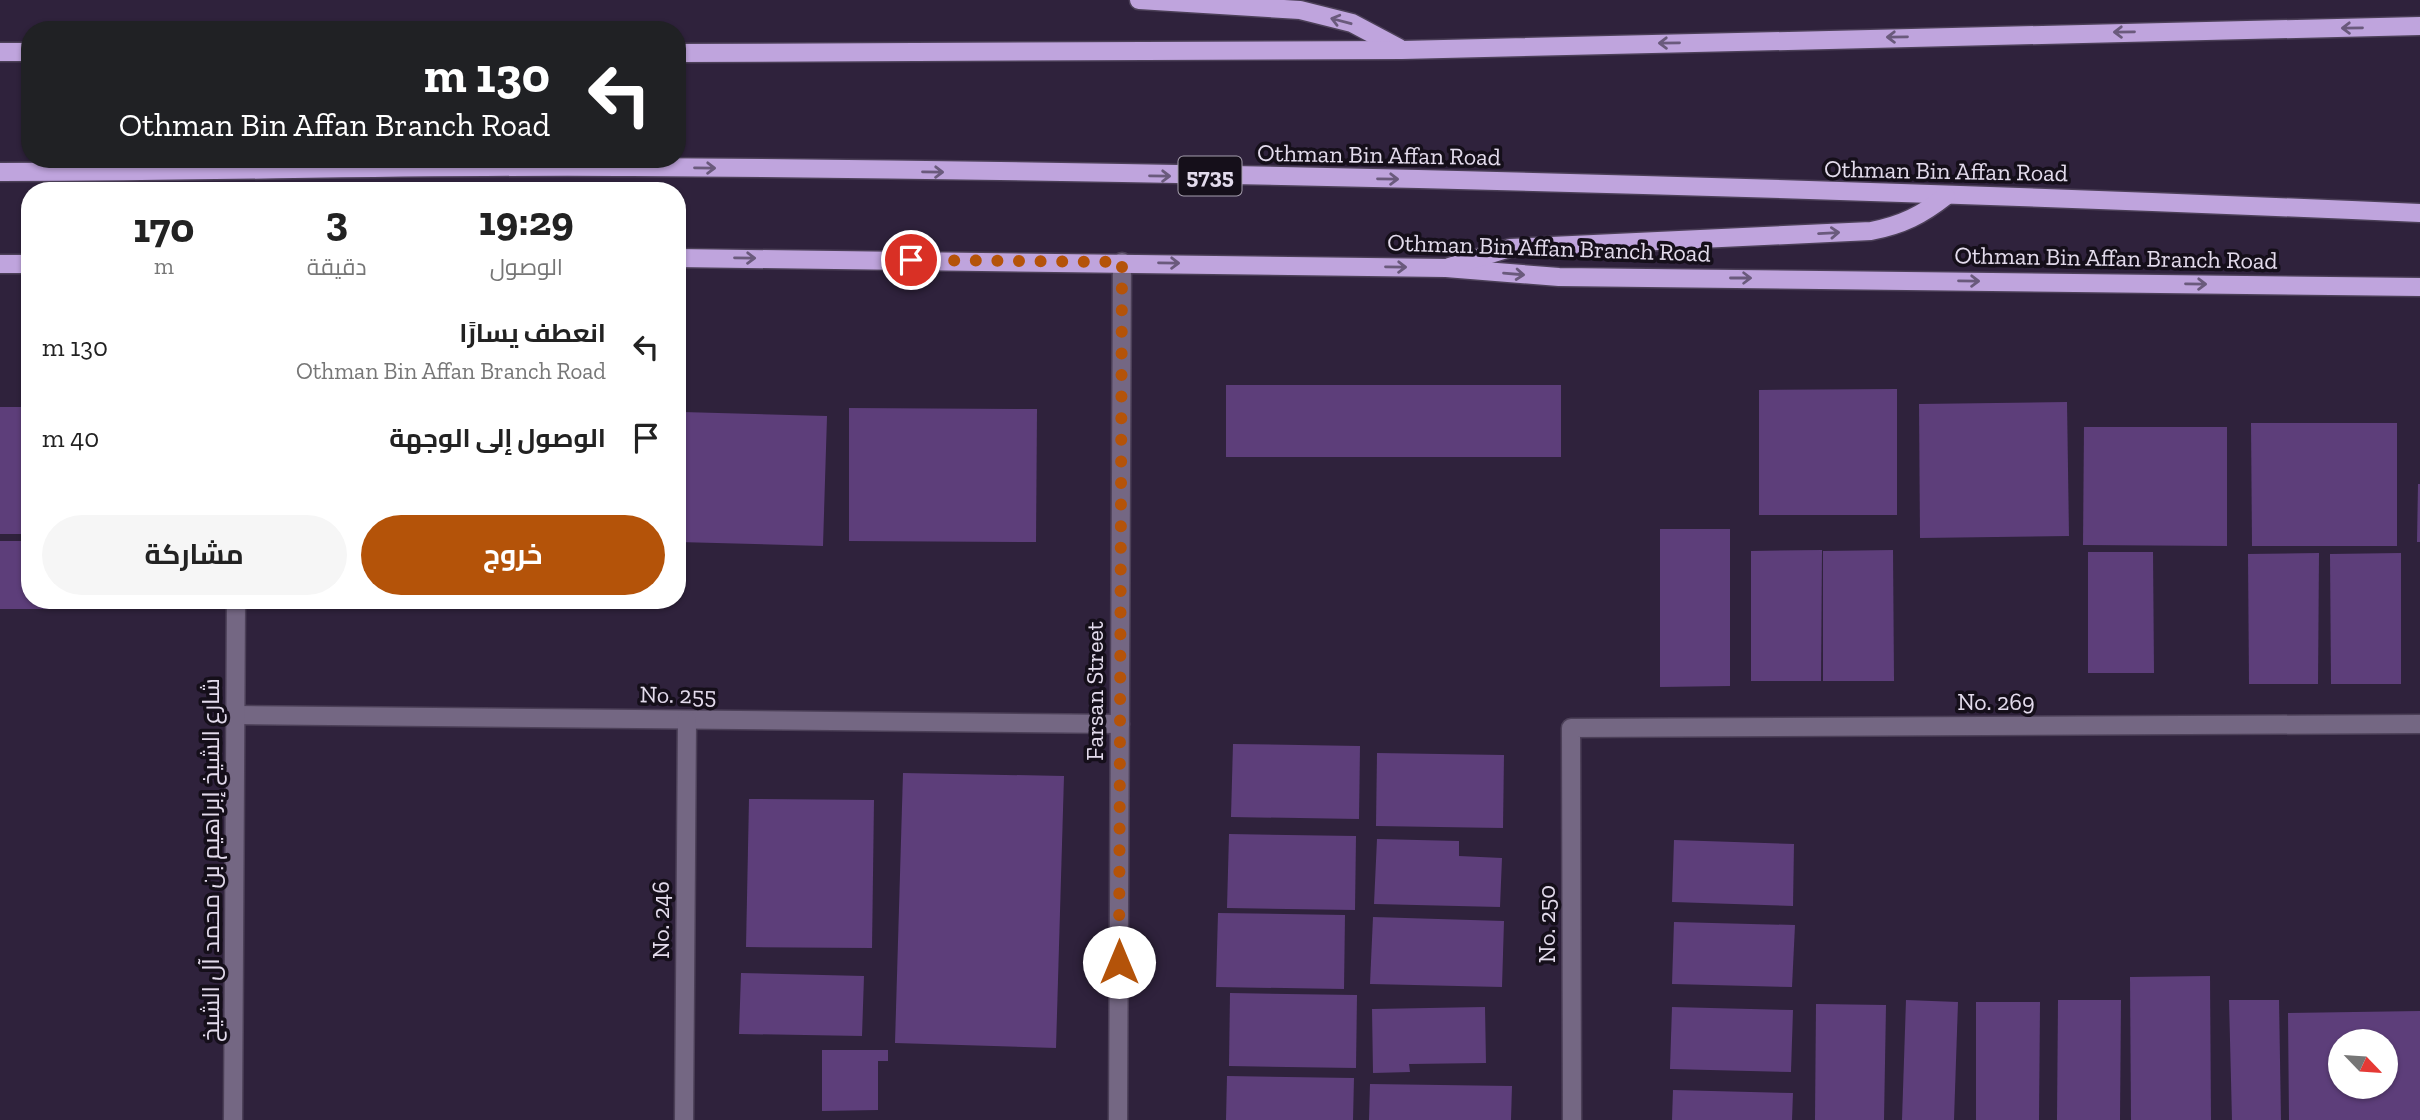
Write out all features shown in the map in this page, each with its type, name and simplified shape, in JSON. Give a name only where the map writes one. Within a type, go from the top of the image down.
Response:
[{"type":"main road","points":[[1139,0],[1300,10],[1352,23],[1402,50]]},
{"type":"main road","points":[[686,53],[1402,50],[2420,26]]},
{"type":"main road","points":[[0,52],[21,52]]},
{"type":"main road","name":"Othman Bin Affan Road","points":[[0,172],[505,168]]},
{"type":"main road","name":"Othman Bin Affan Road","points":[[686,168],[1434,180],[2420,213]]},
{"type":"main road","points":[[1446,268],[1510,248],[1871,231],[1899,225],[1921,215],[1946,196]]},
{"type":"main road","name":"Othman Bin Affan Branch Road","points":[[686,258],[1446,268],[1559,277],[2420,287]]},
{"type":"main road","points":[[0,264],[21,264]]},
{"type":"street","name":"Farsan Street","points":[[1118,1120],[1122,262]]},
{"type":"street","name":"شارع الشيخ إبراهيم بن محمد آل الشيخ","points":[[233,1120],[236,609]]},
{"type":"street","name":"No. 255","points":[[236,715],[1120,724]]},
{"type":"street","name":"No. 246","points":[[684,1120],[687,720]]},
{"type":"street","name":"No. 269","points":[[1571,728],[2420,724]]},
{"type":"street","name":"No. 250","points":[[1571,728],[1572,1120]]},
{"type":"building","points":[[1226,385],[1561,385],[1561,457],[1226,457]]},
{"type":"building","points":[[1897,389],[1897,515],[1759,515],[1759,390]]},
{"type":"building","points":[[2067,402],[2069,536],[1920,538],[1919,404]]},
{"type":"building","points":[[0,407],[21,407],[21,534],[0,534]]},
{"type":"building","points":[[849,408],[1037,409],[1036,542],[849,541]]},
{"type":"building","points":[[686,412],[827,416],[823,546],[686,542]]},
{"type":"building","points":[[2251,423],[2397,423],[2397,546],[2252,546]]},
{"type":"building","points":[[2084,427],[2227,427],[2227,546],[2083,545]]},
{"type":"building","points":[[2420,484],[2420,542],[2417,542]]},
{"type":"building","points":[[1660,529],[1730,529],[1730,686],[1660,687]]},
{"type":"building","points":[[0,541],[21,541],[21,609],[0,609]]},
{"type":"building","points":[[1822,550],[1821,681],[1751,681],[1751,551]]},
{"type":"building","points":[[1893,550],[1894,681],[1823,681],[1823,551]]},
{"type":"building","points":[[2088,552],[2153,552],[2154,673],[2088,673]]},
{"type":"building","points":[[2319,553],[2318,684],[2249,684],[2248,554]]},
{"type":"building","points":[[2401,553],[2401,684],[2331,684],[2330,554]]},
{"type":"building","points":[[1233,744],[1360,746],[1359,819],[1231,817]]},
{"type":"building","points":[[1377,753],[1504,755],[1503,828],[1376,826]]},
{"type":"building","points":[[903,773],[1064,776],[1056,1048],[895,1043]]},
{"type":"building","points":[[749,799],[874,800],[872,948],[746,947]]},
{"type":"building","points":[[1229,834],[1356,836],[1355,910],[1227,908]]},
{"type":"building","points":[[1377,839],[1459,841],[1459,856],[1502,858],[1500,907],[1374,904]]},
{"type":"building","points":[[1674,840],[1794,844],[1793,906],[1672,902]]},
{"type":"building","points":[[1218,913],[1345,915],[1344,989],[1216,987]]},
{"type":"building","points":[[1373,917],[1504,921],[1502,987],[1370,984]]},
{"type":"building","points":[[1674,922],[1795,925],[1792,987],[1672,984]]},
{"type":"building","points":[[741,973],[864,976],[862,1036],[739,1034]]},
{"type":"building","points":[[2210,976],[2211,1120],[2131,1120],[2130,977]]},
{"type":"building","points":[[1230,993],[1357,995],[1356,1068],[1229,1066]]},
{"type":"building","points":[[1906,1000],[1958,1002],[1954,1120],[1902,1120]]},
{"type":"building","points":[[2058,1000],[2121,1000],[2120,1120],[2057,1120]]},
{"type":"building","points":[[2229,1000],[2279,1000],[2281,1120],[2232,1120]]},
{"type":"building","points":[[1976,1002],[2040,1002],[2039,1120],[1976,1120]]},
{"type":"building","points":[[1816,1004],[1886,1005],[1884,1120],[1815,1120]]},
{"type":"building","points":[[1485,1007],[1486,1063],[1409,1064],[1410,1072],[1373,1073],[1372,1009]]},
{"type":"building","points":[[1672,1007],[1793,1010],[1791,1072],[1670,1069]]},
{"type":"building","points":[[2420,1011],[2420,1120],[2289,1120],[2288,1013]]},
{"type":"building","points":[[822,1050],[888,1050],[888,1061],[878,1061],[878,1110],[822,1111]]},
{"type":"building","points":[[1227,1076],[1354,1078],[1353,1120],[1226,1120]]},
{"type":"building","points":[[1370,1084],[1512,1086],[1511,1120],[1369,1120]]},
{"type":"building","points":[[1673,1090],[1793,1093],[1792,1120],[1672,1120]]},
{"type":"route","points":[[911,260],[1122,262],[1119,962]]}]
